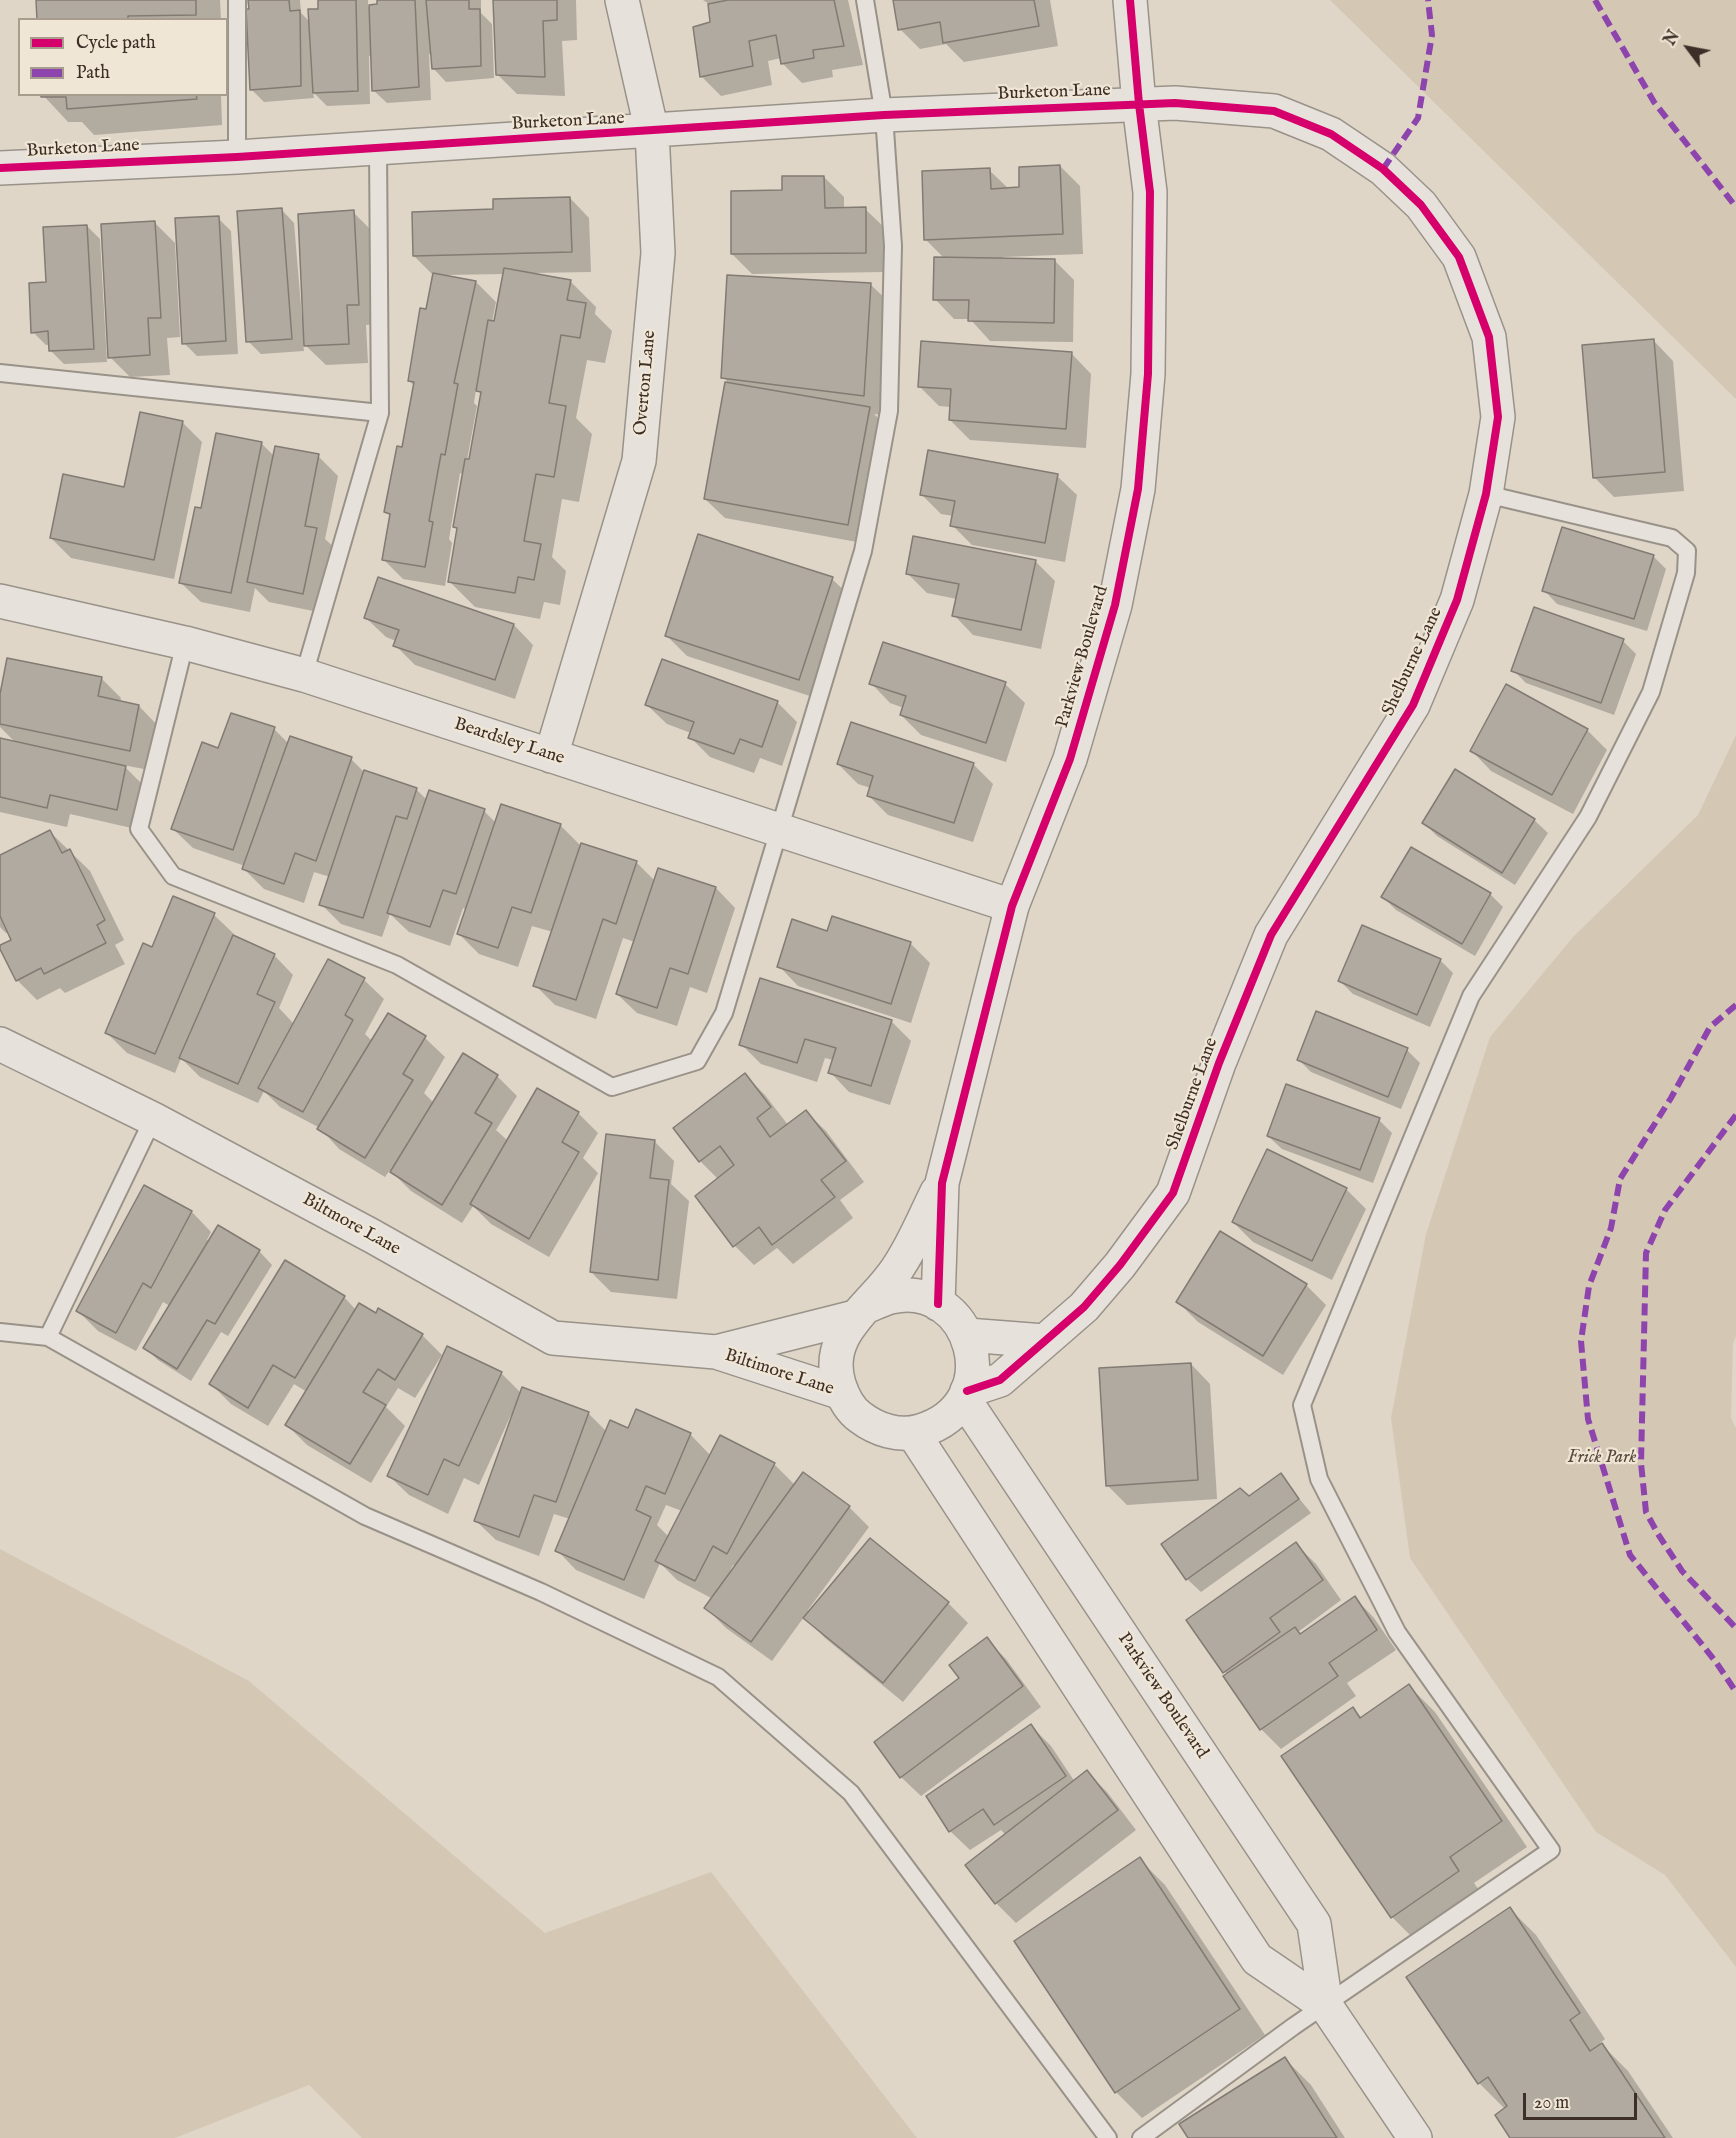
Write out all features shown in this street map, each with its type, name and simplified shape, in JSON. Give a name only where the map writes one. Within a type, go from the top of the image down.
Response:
[{"type":"street","name":"Overton Lane","points":[[551,756],[639,461],[658,253],[652,132],[622,0]]},
{"type":"street","name":"Parkview Boulevard","points":[[938,1304],[942,1183],[1012,906],[1070,759],[1115,605],[1138,489],[1148,374],[1150,192],[1138,104],[1130,0]]},
{"type":"street","name":"Shelburne Lane","points":[[965,1395],[1000,1380],[1084,1307],[1120,1265],[1173,1193],[1219,1063],[1271,935],[1413,705],[1457,600],[1486,494],[1498,417],[1489,337],[1459,257],[1420,205],[1383,169],[1331,134],[1274,111],[1175,103],[1138,104]]},
{"type":"street","name":"Burketon Lane","points":[[0,168],[378,149],[884,115],[1138,104]]},
{"type":"street","name":"Beardsley Lane","points":[[0,601],[185,644],[304,675],[1012,906]]},
{"type":"street","name":"Biltmore Lane","points":[[0,1044],[153,1119],[372,1236],[553,1338],[716,1352]]},
{"type":"street","name":"Parkview Boulevard","points":[[942,1183],[898,1268],[841,1336],[836,1356],[836,1375],[842,1393],[853,1412],[871,1425],[891,1432],[913,1433],[933,1427],[951,1415],[965,1395],[1314,1924],[1326,2006]]},
{"type":"street","points":[[862,1311],[892,1297],[916,1296],[938,1304],[955,1317],[967,1335],[973,1356],[972,1378],[965,1395]]},
{"type":"street","name":"Biltimore Lane","points":[[716,1352],[862,1311]]},
{"type":"street","points":[[967,1335],[1044,1341]]},
{"type":"street","name":"Biltimore Lane","points":[[716,1352],[842,1393]]},
{"type":"street","name":"Parkview Boulevard","points":[[913,1433],[1257,1959],[1326,2006],[1415,2138]]},
{"type":"lane","points":[[237,0],[237,157]]},
{"type":"lane","points":[[185,644],[139,829],[173,876],[397,965],[612,1087],[697,1061],[724,1012],[863,551],[889,411],[893,246],[884,115],[865,0]]},
{"type":"lane","points":[[304,675],[380,413],[378,149]]},
{"type":"lane","points":[[0,373],[380,413]]},
{"type":"lane","points":[[1141,2138],[1294,2025],[1326,2006],[1551,1850],[1397,1632],[1318,1479],[1302,1405],[1471,996],[1588,817],[1651,692],[1686,573],[1687,552],[1672,538],[1486,494]]},
{"type":"lane","points":[[48,1337],[153,1119]]},
{"type":"lane","points":[[0,1332],[48,1337],[365,1516],[541,1592],[718,1677],[851,1793],[1108,2138]]},
{"type":"green space","points":[[1330,0],[1736,0],[1736,399]]},
{"type":"green space","name":"Frick Park","points":[[1736,735],[1736,1336],[1733,1344],[1731,1418],[1736,1428],[1736,1967],[1665,1875],[1596,1832],[1410,1558],[1391,1418],[1426,1234],[1490,1037],[1573,937],[1698,815]]},
{"type":"green space","points":[[0,1549],[249,1681],[545,1933],[711,1872],[917,2138],[362,2138],[309,2085],[175,2138],[0,2138]]},
{"type":"building","points":[[36,0],[196,0],[196,15],[37,18]]},
{"type":"building","points":[[248,0],[289,0],[290,11],[300,10],[301,86],[250,90],[246,9],[249,9]]},
{"type":"building","points":[[318,0],[356,0],[358,91],[313,93],[308,9],[318,9]]},
{"type":"building","points":[[377,0],[415,0],[419,87],[372,91],[369,5],[377,4]]},
{"type":"building","points":[[426,0],[469,0],[469,9],[480,9],[481,66],[432,69]]},
{"type":"building","points":[[493,0],[557,0],[557,20],[543,21],[545,77],[496,75]]},
{"type":"building","points":[[728,0],[834,0],[844,46],[813,50],[814,58],[781,64],[776,35],[749,41],[753,66],[700,77],[693,27],[710,22],[708,4]]},
{"type":"building","points":[[893,0],[1034,0],[1039,26],[943,43],[940,22],[898,30]]},
{"type":"building","points":[[196,96],[197,99],[67,109],[66,97],[41,97]]},
{"type":"building","points":[[1060,165],[1063,234],[924,240],[922,171],[990,168],[991,189],[1019,187],[1019,167]]},
{"type":"building","points":[[782,176],[824,176],[825,208],[866,207],[866,253],[731,254],[731,191],[782,190]]},
{"type":"building","points":[[570,197],[572,252],[413,256],[412,212],[493,209],[493,199]]},
{"type":"building","points":[[282,208],[292,339],[246,342],[237,211]]},
{"type":"building","points":[[354,210],[359,305],[347,305],[349,344],[304,346],[298,214]]},
{"type":"building","points":[[219,216],[226,341],[182,344],[175,218]]},
{"type":"building","points":[[155,221],[161,318],[148,318],[150,355],[108,358],[101,224]]},
{"type":"building","points":[[87,225],[94,349],[49,351],[48,331],[31,333],[29,283],[46,282],[43,227]]},
{"type":"building","points":[[934,257],[1055,259],[1054,323],[968,321],[969,300],[933,300]]},
{"type":"building","points":[[504,268],[571,280],[567,300],[586,303],[580,338],[561,335],[549,403],[566,406],[554,477],[536,474],[524,541],[541,544],[534,580],[518,577],[515,593],[448,582],[457,528],[453,527],[465,459],[469,459],[481,392],[476,391],[488,320],[494,321]]},
{"type":"building","points":[[433,273],[476,281],[454,383],[458,384],[445,455],[441,454],[429,521],[433,522],[425,567],[382,560],[390,514],[384,512],[397,446],[402,447],[414,382],[408,381],[420,308],[426,309]]},
{"type":"building","points":[[727,275],[871,283],[864,396],[721,378]]},
{"type":"building","points":[[1654,339],[1665,472],[1593,478],[1582,345]]},
{"type":"building","points":[[921,341],[1072,352],[1066,429],[949,420],[951,389],[918,387]]},
{"type":"building","points":[[725,382],[870,407],[848,525],[704,499]]},
{"type":"building","points":[[140,412],[183,421],[154,560],[50,538],[63,474],[124,487]]},
{"type":"building","points":[[216,433],[262,442],[231,593],[179,583],[195,507],[201,508]]},
{"type":"building","points":[[275,446],[319,454],[305,526],[317,528],[303,594],[247,582]]},
{"type":"building","points":[[928,450],[1058,474],[1045,543],[950,526],[955,501],[920,495]]},
{"type":"building","points":[[1562,527],[1654,555],[1634,619],[1542,591]]},
{"type":"building","points":[[698,534],[833,577],[799,680],[665,636]]},
{"type":"building","points":[[913,536],[1036,560],[1021,630],[952,616],[959,584],[906,574]]},
{"type":"building","points":[[378,577],[514,624],[495,680],[393,646],[399,630],[364,618]]},
{"type":"building","points":[[1534,607],[1624,639],[1601,703],[1511,671]]},
{"type":"building","points":[[883,642],[1006,682],[986,743],[900,715],[906,696],[869,684]]},
{"type":"building","points":[[7,658],[102,677],[98,696],[139,705],[130,751],[0,724],[0,694]]},
{"type":"building","points":[[662,659],[778,701],[762,747],[740,739],[734,754],[688,738],[694,722],[645,705]]},
{"type":"building","points":[[1506,684],[1588,729],[1552,795],[1470,751]]},
{"type":"building","points":[[231,713],[275,727],[233,850],[171,829],[202,742],[218,748]]},
{"type":"building","points":[[851,722],[974,763],[954,823],[867,796],[873,776],[837,764]]},
{"type":"building","points":[[290,736],[352,757],[316,861],[295,853],[284,884],[242,869]]},
{"type":"building","points":[[0,738],[126,766],[117,810],[50,795],[47,808],[0,797]]},
{"type":"building","points":[[1455,769],[1535,819],[1502,873],[1422,823]]},
{"type":"building","points":[[364,770],[417,788],[407,819],[396,816],[363,918],[319,905]]},
{"type":"building","points":[[429,790],[485,809],[456,894],[443,890],[430,927],[387,913]]},
{"type":"building","points":[[501,804],[561,824],[531,913],[512,907],[498,948],[457,934]]},
{"type":"building","points":[[50,830],[62,853],[70,849],[105,920],[97,925],[106,943],[44,974],[41,968],[16,981],[0,949],[0,945],[11,940],[0,916],[0,855]]},
{"type":"building","points":[[581,843],[637,861],[616,924],[603,919],[576,1000],[533,986]]},
{"type":"building","points":[[1411,847],[1491,893],[1462,944],[1381,897]]},
{"type":"building","points":[[658,868],[716,887],[688,974],[670,968],[657,1008],[616,994]]},
{"type":"building","points":[[173,896],[215,913],[155,1054],[105,1033],[143,943],[152,947]]},
{"type":"building","points":[[832,916],[911,942],[891,1004],[777,967],[792,919],[827,931]]},
{"type":"building","points":[[1362,925],[1441,959],[1417,1015],[1338,981]]},
{"type":"building","points":[[233,935],[275,954],[257,994],[275,1002],[238,1084],[179,1058]]},
{"type":"building","points":[[328,959],[365,978],[345,1015],[353,1020],[303,1112],[258,1088]]},
{"type":"building","points":[[760,978],[892,1020],[871,1086],[828,1073],[836,1048],[805,1039],[797,1063],[739,1045]]},
{"type":"building","points":[[1316,1011],[1408,1048],[1388,1097],[1297,1060]]},
{"type":"building","points":[[388,1013],[426,1036],[403,1074],[413,1080],[365,1158],[317,1129]]},
{"type":"building","points":[[463,1053],[498,1075],[475,1113],[492,1123],[442,1205],[390,1172]]},
{"type":"building","points":[[745,1073],[771,1107],[757,1118],[770,1137],[806,1110],[846,1161],[821,1180],[835,1197],[772,1245],[759,1227],[733,1247],[695,1196],[734,1165],[720,1146],[699,1162],[673,1128]]},
{"type":"building","points":[[1286,1084],[1380,1118],[1360,1170],[1267,1136]]},
{"type":"building","points":[[537,1088],[579,1112],[562,1142],[579,1152],[529,1239],[470,1204]]},
{"type":"building","points":[[606,1134],[655,1140],[650,1178],[669,1180],[658,1280],[590,1272]]},
{"type":"building","points":[[1267,1149],[1347,1188],[1312,1261],[1232,1222]]},
{"type":"building","points":[[144,1185],[192,1211],[151,1288],[143,1283],[116,1333],[76,1311]]},
{"type":"building","points":[[218,1225],[260,1250],[215,1324],[207,1320],[177,1369],[143,1348]]},
{"type":"building","points":[[1220,1231],[1307,1284],[1263,1356],[1176,1302]]},
{"type":"building","points":[[285,1260],[345,1296],[295,1378],[273,1365],[248,1408],[209,1384]]},
{"type":"building","points":[[359,1303],[376,1313],[378,1308],[423,1334],[395,1380],[378,1369],[363,1392],[386,1405],[350,1464],[285,1425]]},
{"type":"building","points":[[447,1346],[502,1372],[459,1466],[444,1459],[428,1495],[387,1476]]},
{"type":"building","points":[[1191,1363],[1198,1480],[1106,1486],[1099,1368]]},
{"type":"building","points":[[522,1387],[589,1412],[556,1502],[534,1495],[519,1537],[474,1521]]},
{"type":"building","points":[[636,1409],[691,1433],[665,1494],[646,1486],[636,1510],[651,1517],[624,1580],[555,1551],[610,1420],[628,1428]]},
{"type":"building","points":[[720,1435],[775,1463],[727,1554],[713,1546],[695,1581],[655,1561]]},
{"type":"building","points":[[803,1472],[850,1506],[751,1642],[704,1608]]},
{"type":"building","points":[[1281,1473],[1299,1499],[1186,1580],[1161,1544],[1240,1488],[1249,1496]]},
{"type":"building","points":[[870,1538],[949,1602],[883,1683],[803,1618]]},
{"type":"building","points":[[1296,1542],[1323,1580],[1270,1618],[1280,1632],[1223,1673],[1186,1620]]},
{"type":"building","points":[[1355,1596],[1377,1630],[1329,1663],[1338,1676],[1260,1730],[1223,1676],[1295,1627],[1300,1634]]},
{"type":"building","points":[[987,1637],[1023,1686],[900,1778],[874,1742],[959,1678],[949,1665]]},
{"type":"building","points":[[1409,1684],[1502,1821],[1450,1857],[1459,1871],[1391,1918],[1281,1756],[1353,1707],[1360,1718]]},
{"type":"building","points":[[1031,1724],[1066,1776],[994,1825],[983,1809],[949,1832],[926,1796]]},
{"type":"building","points":[[1087,1770],[1118,1810],[995,1904],[965,1865]]},
{"type":"building","points":[[1140,1857],[1240,2009],[1115,2093],[1014,1941]]},
{"type":"building","points":[[1510,1907],[1580,2013],[1570,2020],[1590,2051],[1602,2043],[1665,2138],[1510,2138],[1495,2115],[1507,2106],[1488,2077],[1478,2084],[1406,1977]]},
{"type":"building","points":[[1285,2057],[1337,2138],[1188,2138],[1179,2124]]},
{"type":"marked path","points":[[1383,169],[1418,118],[1432,35],[1428,0]]},
{"type":"marked path","points":[[1595,0],[1654,102],[1736,207]]},
{"type":"marked path","points":[[1736,1005],[1710,1027],[1671,1098],[1620,1179],[1611,1228],[1589,1286],[1581,1341],[1588,1419],[1630,1555],[1716,1662],[1736,1692]]},
{"type":"marked path","points":[[1736,1115],[1665,1210],[1646,1253],[1641,1463],[1646,1512],[1658,1534],[1682,1571],[1736,1628]]},
{"type":"cycle path","points":[[938,1304],[942,1183],[1012,906],[1070,759],[1115,605],[1138,489],[1148,374],[1150,192],[1139,104],[1130,0]]},
{"type":"cycle path","points":[[0,168],[237,157],[884,115],[1175,103],[1274,111],[1331,134],[1383,169],[1421,205],[1459,257],[1489,337],[1498,417],[1486,494],[1457,600],[1413,705],[1271,935],[1219,1063],[1173,1193],[1120,1265],[1084,1307],[1000,1380],[967,1391]]}]
